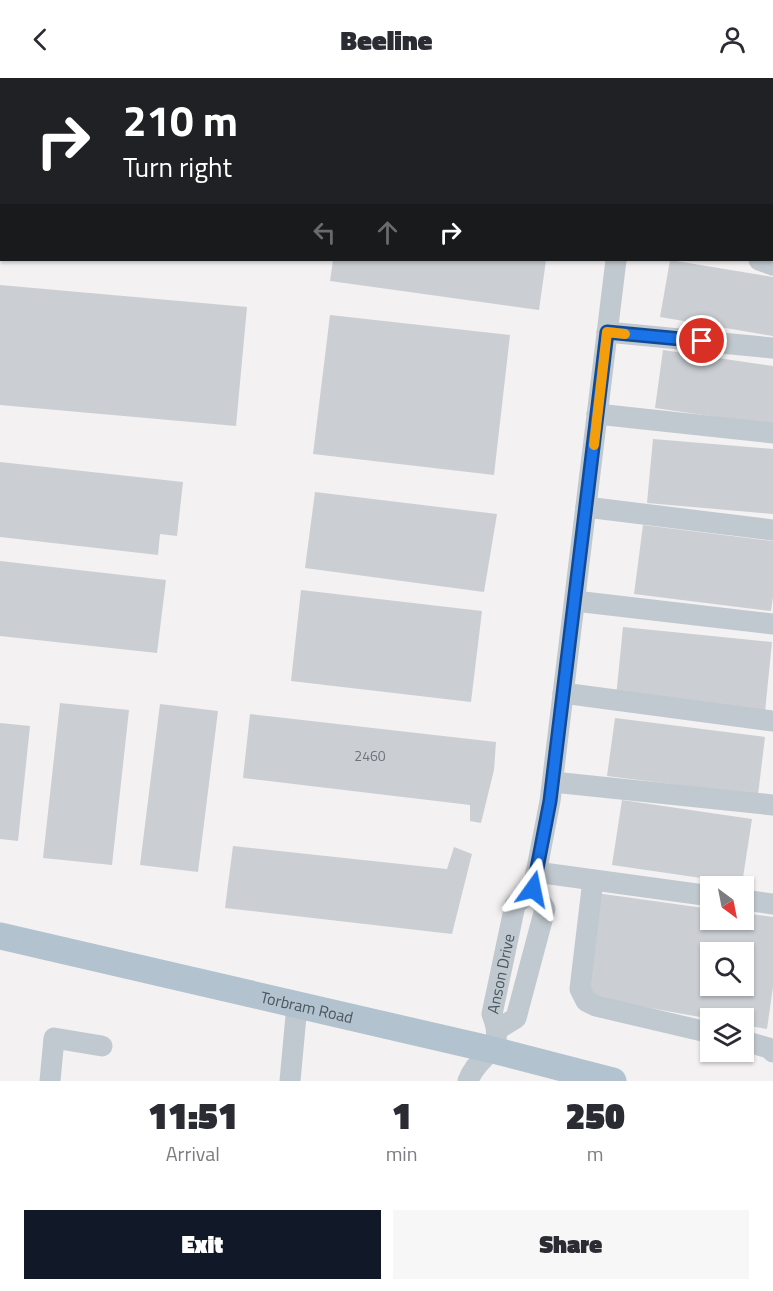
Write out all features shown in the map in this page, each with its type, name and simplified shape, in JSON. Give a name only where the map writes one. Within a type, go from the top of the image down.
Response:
[{"type":"main road","name":"Torbram Road","points":[[0,936],[297,1005],[495,1040],[613,1081]]},
{"type":"street","points":[[616,261],[553,782],[534,880],[593,880],[700,895]]},
{"type":"street","points":[[607,332],[773,348]]},
{"type":"street","points":[[597,414],[773,432]]},
{"type":"street","points":[[586,507],[773,530]]},
{"type":"street","points":[[575,601],[773,624]]},
{"type":"street","points":[[564,693],[773,721]]},
{"type":"street","points":[[553,782],[773,806]]},
{"type":"street","name":"Anson Drive","points":[[495,1040],[492,1014],[515,905],[534,880]]},
{"type":"street","name":"Anson Drive","points":[[495,1040],[516,1018],[545,909],[534,880]]},
{"type":"street","points":[[593,880],[580,989],[586,1001],[596,1006],[700,1030]]},
{"type":"street","points":[[754,901],[773,904]]},
{"type":"street","points":[[290,1081],[297,1005]]},
{"type":"street","points":[[50,1081],[54,1038],[102,1046]]},
{"type":"street","points":[[468,1081],[471,1073],[495,1040]]},
{"type":"street","points":[[754,1044],[769,1048],[773,1052]]},
{"type":"building","points":[[333,261],[546,261],[539,310],[330,281]]},
{"type":"building","points":[[670,261],[773,277],[773,336],[660,317]]},
{"type":"building","points":[[0,285],[247,307],[236,426],[0,405]]},
{"type":"building","points":[[330,315],[510,335],[494,475],[313,454]]},
{"type":"building","points":[[663,350],[773,366],[773,425],[655,408]]},
{"type":"building","points":[[653,439],[773,449],[773,514],[647,503]]},
{"type":"building","points":[[0,462],[183,482],[177,536],[160,534],[158,555],[0,537]]},
{"type":"building","points":[[315,492],[497,514],[484,592],[305,568]]},
{"type":"building","points":[[643,525],[773,541],[771,611],[634,594]]},
{"type":"building","points":[[0,561],[166,580],[157,653],[0,636]]},
{"type":"building","points":[[301,590],[482,611],[471,702],[291,681]]},
{"type":"building","points":[[623,627],[772,642],[765,712],[616,697]]},
{"type":"building","points":[[60,703],[129,710],[112,865],[43,858]]},
{"type":"building","points":[[160,704],[218,711],[198,872],[140,865]]},
{"type":"building","points":[[250,714],[496,742],[494,770],[481,823],[470,821],[470,805],[243,778]]},
{"type":"building","points":[[615,718],[765,737],[758,795],[607,776]]},
{"type":"building","points":[[0,723],[30,726],[18,841],[0,839]]},
{"type":"building","points":[[622,800],[752,819],[743,876],[700,876],[700,878],[612,865]]},
{"type":"building","points":[[233,846],[447,869],[454,847],[472,854],[452,934],[225,908]]},
{"type":"building","points":[[596,893],[700,907],[700,930],[754,930],[754,914],[773,917],[773,987],[767,1029],[754,1027],[754,1008],[700,1008],[700,1017],[589,997]]},
{"type":"slow traffic","points":[[594,445],[607,332],[625,334]]},
{"type":"route","points":[[533,889],[550,801],[607,332],[702,341]]}]
